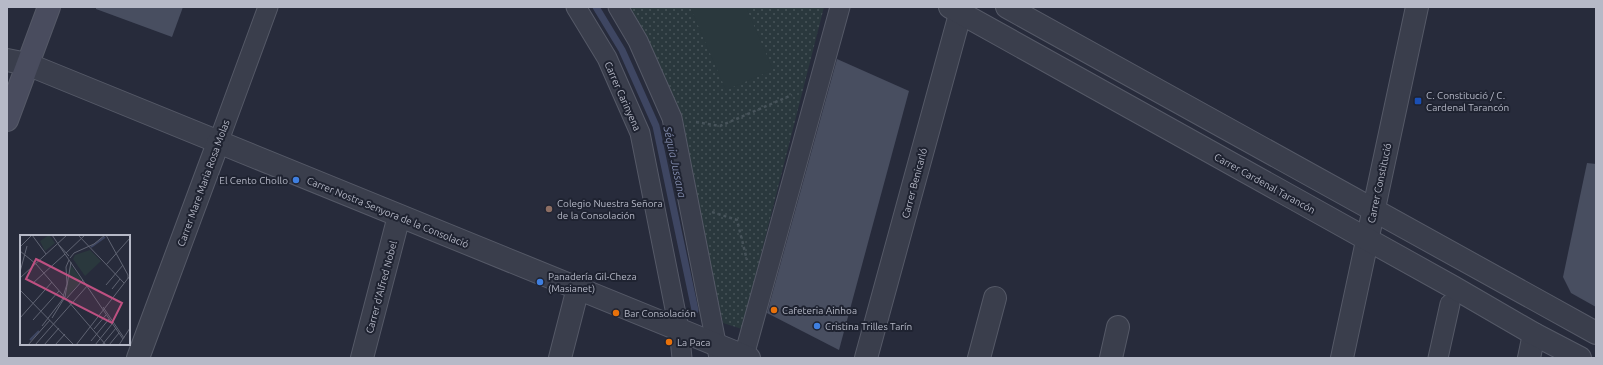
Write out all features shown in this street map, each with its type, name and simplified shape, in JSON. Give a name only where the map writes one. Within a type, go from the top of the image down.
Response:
[{"type":"main road","points":[[7,120],[17,62],[49,7]]},
{"type":"street","name":"Carrer Mare Maria Rosa Molas","points":[[138,358],[268,7]]},
{"type":"street","name":"Carrer Carinyena","points":[[576,7],[607,58],[640,133],[679,329],[682,358]]},
{"type":"street","points":[[618,7],[638,41],[672,118],[718,352]]},
{"type":"street","points":[[747,357],[840,7]]},
{"type":"street","points":[[1007,7],[1596,333]]},
{"type":"street","name":"Carrer Constitució","points":[[1342,358],[1417,7]]},
{"type":"street","name":"Carrer Cardenal Tarancón","points":[[958,9],[1367,240],[1454,287],[1534,334],[1580,358]]},
{"type":"street","name":"Carrer Benicarló","points":[[866,358],[958,9]]},
{"type":"street","name":"Carrer Nostra Senyora de la Consolació","points":[[17,62],[679,329],[718,352],[747,357]]},
{"type":"street","name":"Carrer d'Alfred Nobel","points":[[362,358],[399,216]]},
{"type":"street","points":[[560,358],[578,288]]},
{"type":"street","points":[[979,358],[995,298]]},
{"type":"street","points":[[1438,358],[1450,304]]},
{"type":"street","points":[[1111,358],[1118,327]]},
{"type":"street","points":[[1529,358],[1534,334]]},
{"type":"path","points":[[672,118],[720,126],[819,84]]},
{"type":"path","points":[[689,204],[737,220],[747,263]]},
{"type":"shaded area","points":[[626,7],[824,7],[742,329],[723,323],[691,173]]},
{"type":"shaded area","points":[[690,7],[746,7],[773,70],[726,90]]},
{"type":"building","points":[[96,7],[183,7],[172,37],[96,9]]},
{"type":"building","points":[[837,59],[909,91],[839,350],[767,313]]},
{"type":"building","points":[[1587,163],[1596,164],[1596,307],[1571,293],[1563,277]]},
{"type":"waterway","name":"Séquia Jussana","points":[[596,7],[622,50],[656,126],[695,310]]},
{"type":"place","name":"C. Constitució / C. Cardenal Tarancón","points":[[1418,101]]},
{"type":"place","name":"El Cento Chollo","points":[[296,180]]},
{"type":"place","name":"Colegio Nuestra Señora de la Consolación","points":[[549,209]]},
{"type":"place","name":"Panadería Gil-Cheza (Masianet)","points":[[540,282]]},
{"type":"place","name":"Cafeteria Ainhoa","points":[[774,310]]},
{"type":"place","name":"Bar Consolación","points":[[616,313]]},
{"type":"place","name":"Cristina Trilles Tarín","points":[[817,326]]},
{"type":"place","name":"La Paca","points":[[669,342]]}]
